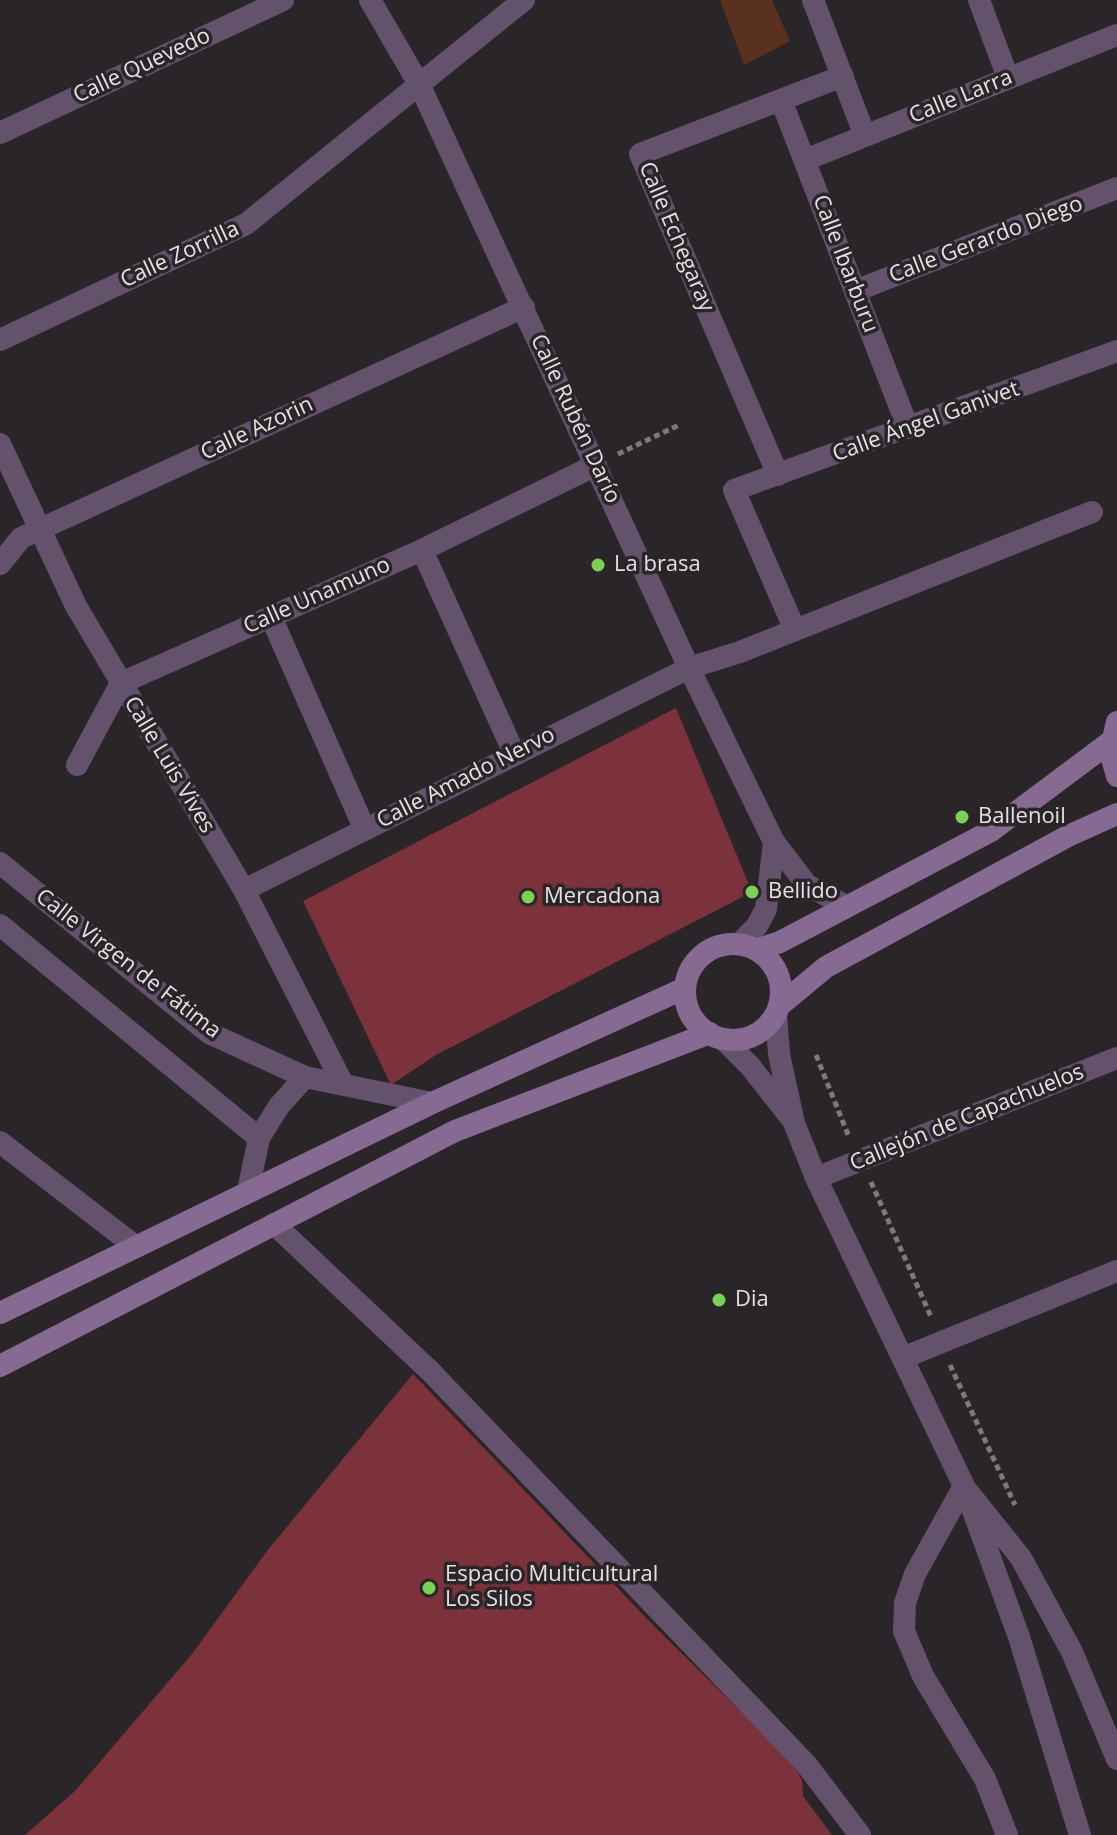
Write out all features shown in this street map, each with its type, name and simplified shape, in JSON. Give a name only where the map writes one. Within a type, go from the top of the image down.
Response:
[{"type":"main road","points":[[1114,732],[1112,763],[1117,776]]},
{"type":"main road","points":[[717,1037],[691,1018],[685,988],[688,974],[700,957],[718,946],[748,947],[780,942],[991,831],[1114,732]]},
{"type":"main road","points":[[0,1366],[455,1131],[717,1037],[754,1036],[826,967],[1068,836],[1117,814]]},
{"type":"main road","points":[[748,947],[777,974],[781,990],[778,1010]]},
{"type":"main road","points":[[0,1313],[432,1103],[685,988]]},
{"type":"street","name":"Calle Quevedo","points":[[0,133],[283,0]]},
{"type":"street","name":"Calle Rubén Darío","points":[[370,0],[420,86],[689,668],[774,842],[807,885],[846,906]]},
{"type":"street","name":"Calle Zorrilla","points":[[0,340],[246,224],[524,0]]},
{"type":"street","points":[[813,0],[865,136]]},
{"type":"street","points":[[979,0],[1008,78]]},
{"type":"street","name":"Calle Larra","points":[[805,160],[1117,35]]},
{"type":"street","name":"Calle Echegaray","points":[[778,475],[640,154],[843,76]]},
{"type":"street","name":"Calle Ibarburu","points":[[781,100],[908,428]]},
{"type":"street","name":"Calle Gerardo Diego","points":[[855,291],[1117,188]]},
{"type":"street","name":"Calle Azorin","points":[[0,564],[21,538],[524,307]]},
{"type":"street","name":"Calle Ángel Ganivet","points":[[795,630],[734,490],[1117,351]]},
{"type":"street","name":"Calle Luis Vives","points":[[0,444],[76,606],[244,890],[343,1084]]},
{"type":"street","name":"Calle Unamuno","points":[[121,683],[422,550],[596,465]]},
{"type":"street","name":"Calle Amado Nervo","points":[[244,890],[689,668],[795,630],[1092,512]]},
{"type":"street","points":[[422,550],[514,753]]},
{"type":"street","points":[[271,617],[365,830]]},
{"type":"street","points":[[77,765],[121,683]]},
{"type":"street","points":[[748,947],[766,909],[774,842]]},
{"type":"street","name":"Calle Virgen de Fátima","points":[[0,863],[209,1033],[305,1077],[432,1103]]},
{"type":"street","points":[[0,925],[259,1138]]},
{"type":"street","points":[[778,1010],[779,1054],[794,1123],[816,1178],[905,1357],[964,1486],[1019,1637],[1080,1835]]},
{"type":"street","points":[[717,1037],[750,1066],[794,1123]]},
{"type":"street","name":"Callejón de Capachuelos","points":[[816,1178],[1117,1058]]},
{"type":"street","points":[[248,1191],[259,1138],[279,1106],[305,1077]]},
{"type":"street","points":[[0,1142],[135,1246]]},
{"type":"street","points":[[274,1224],[431,1372],[806,1764],[860,1835]]},
{"type":"street","points":[[905,1357],[1117,1271]]},
{"type":"street","points":[[964,1486],[1021,1558],[1072,1652],[1117,1759]]},
{"type":"street","points":[[964,1486],[915,1574],[905,1603],[904,1631],[923,1676],[985,1779],[1007,1835]]},
{"type":"path","points":[[596,465],[679,425]]},
{"type":"path","points":[[816,1055],[941,1343],[1017,1508]]},
{"type":"shaded area","points":[[720,0],[772,0],[790,41],[744,65]]},
{"type":"building","name":"Mercadona","points":[[676,708],[752,892],[436,1055],[391,1085],[303,901]]},
{"type":"building","name":"Espacio Multicultural Los Silos","points":[[413,1374],[653,1625],[792,1762],[802,1780],[803,1796],[832,1835],[25,1835],[75,1791],[192,1654],[267,1551]]},
{"type":"place","name":"La brasa","points":[[598,565]]},
{"type":"place","name":"Ballenoil","points":[[962,817]]},
{"type":"place","name":"Bellido","points":[[752,892]]},
{"type":"place","name":"Mercadona","points":[[528,897]]},
{"type":"place","name":"Dia","points":[[719,1300]]},
{"type":"place","name":"Espacio Multicultural Los Silos","points":[[429,1588]]}]
